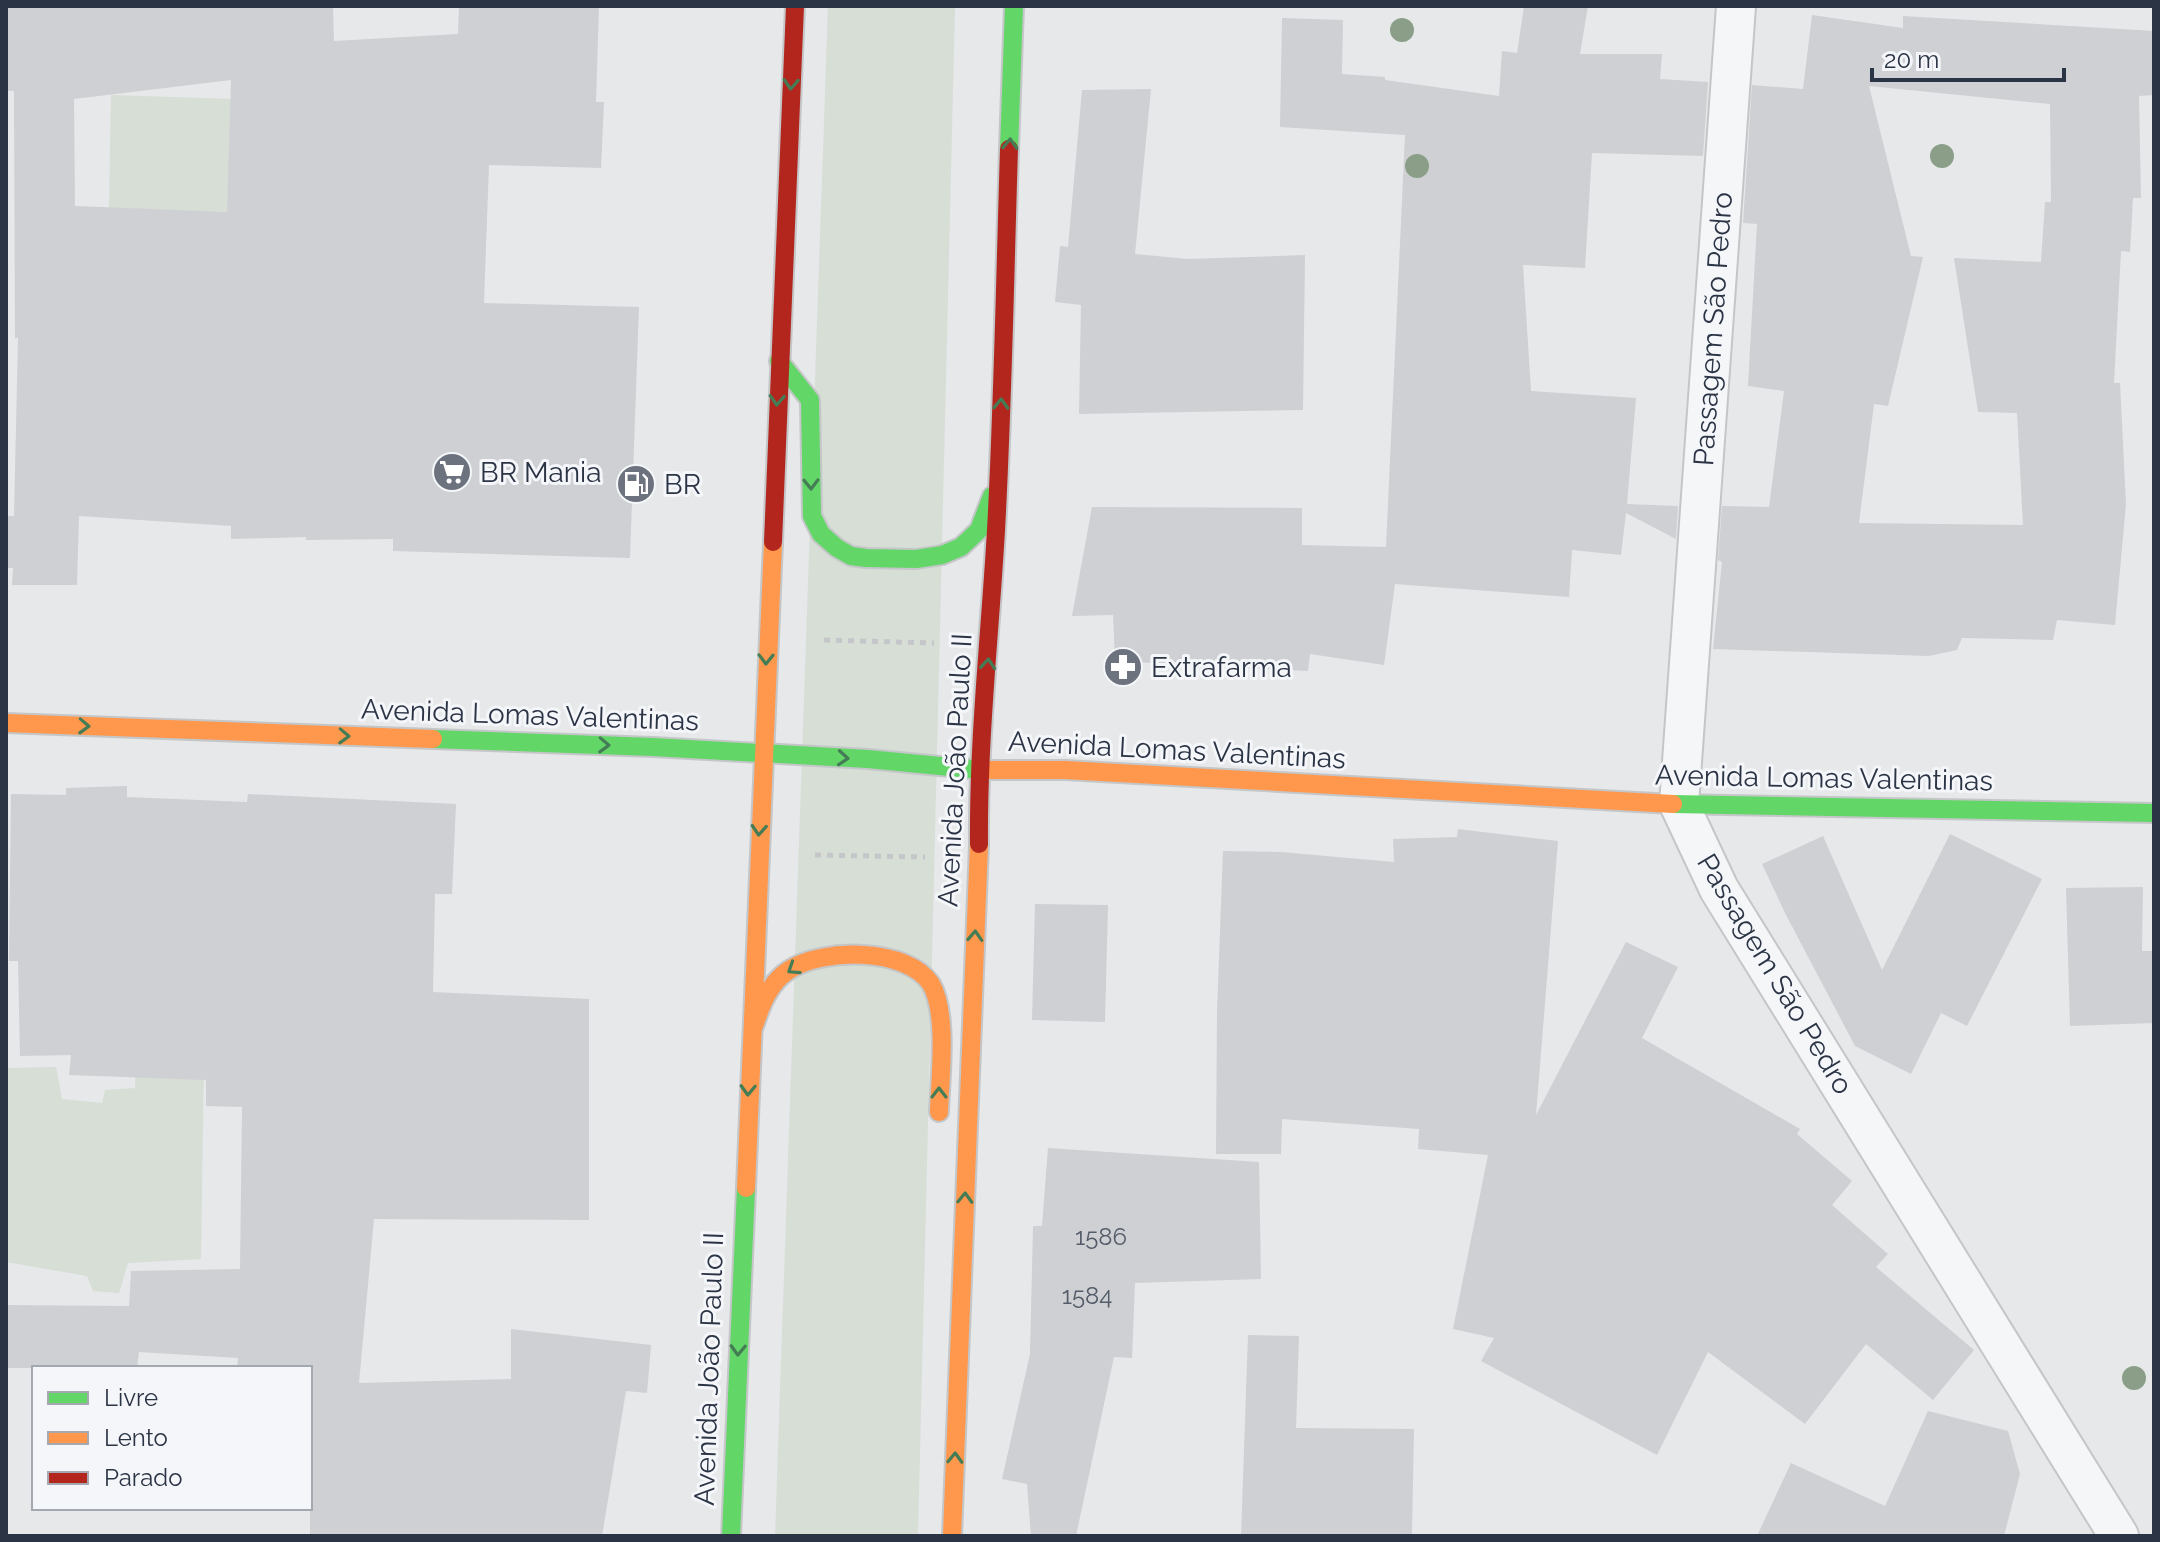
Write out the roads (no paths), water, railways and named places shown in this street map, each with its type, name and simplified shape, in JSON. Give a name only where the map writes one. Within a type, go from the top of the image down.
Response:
[{"type":"main road","name":"Avenida João Paulo II","points":[[731,1536],[795,6]]},
{"type":"main road","name":"Avenida João Paulo II","points":[[952,1536],[979,858],[978,770],[999,472],[1014,6]]},
{"type":"main road","points":[[779,361],[810,400],[812,516],[821,534],[851,556],[916,559],[942,555],[961,547],[979,530],[988,513],[999,472]]},
{"type":"main road","name":"Avenida Lomas Valentinas","points":[[6,723],[765,753],[978,770],[1065,770],[1679,804],[2154,813]]},
{"type":"main road","points":[[750,1038],[771,985],[790,968],[807,960],[835,956],[899,960],[930,982],[938,1001],[939,1117],[966,1164]]},
{"type":"lane","name":"Passagem São Pedro","points":[[1736,6],[1679,804],[1719,889],[2119,1536]]},
{"type":"place","name":"BR Mania","points":[[452,472]]},
{"type":"place","name":"BR","points":[[636,484]]},
{"type":"place","name":"Extrafarma","points":[[1123,667]]}]
